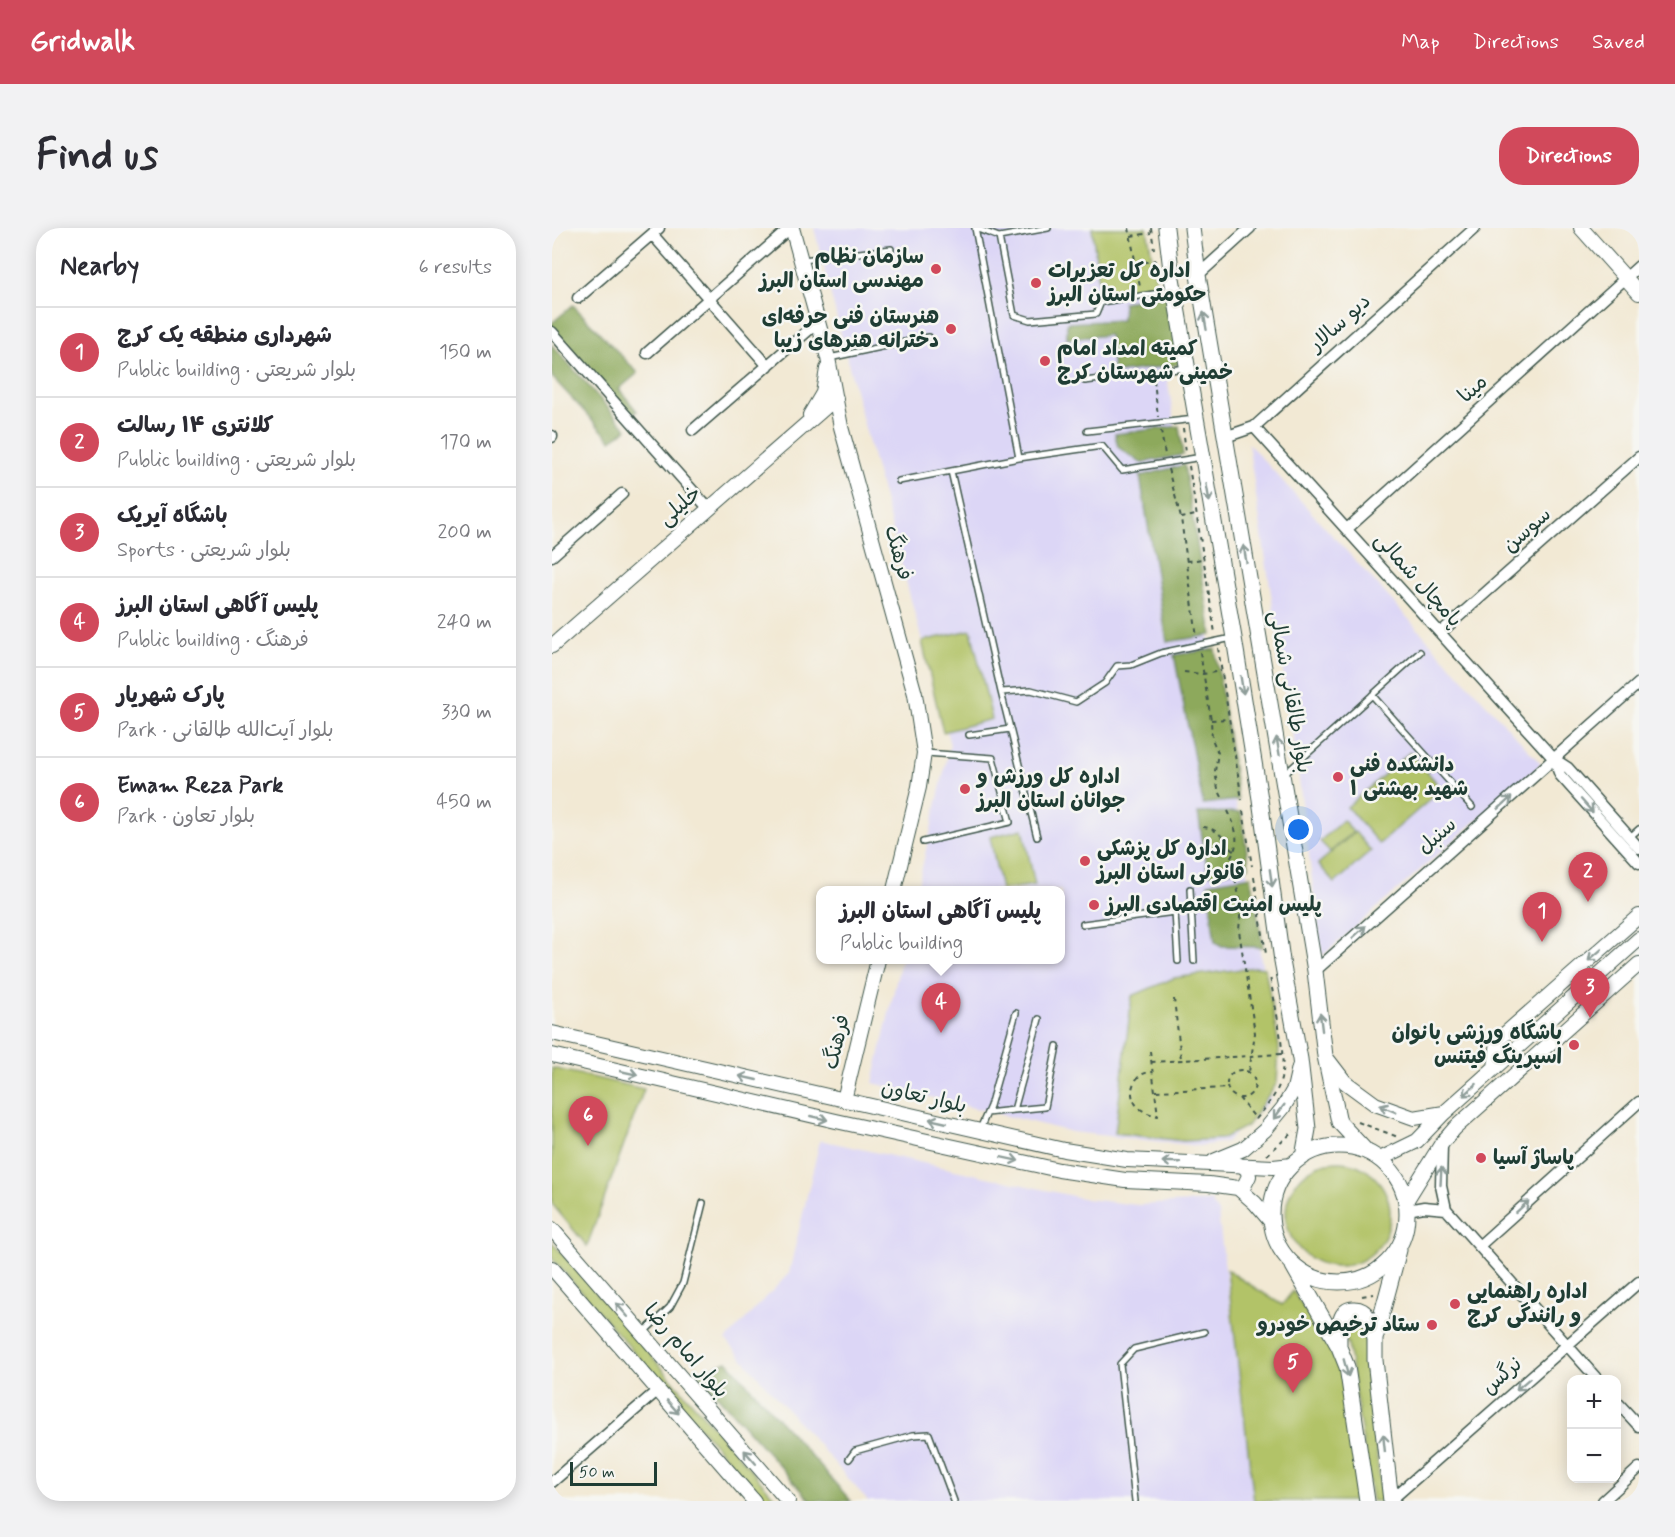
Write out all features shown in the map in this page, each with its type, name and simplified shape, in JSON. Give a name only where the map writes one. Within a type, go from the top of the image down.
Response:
[{"type":"main road","name":"فرهنگ","points":[[791,228],[828,358],[841,427],[915,694],[924,753],[919,786],[895,886]]},
{"type":"main road","points":[[1166,228],[1174,291],[1188,368],[1189,423],[1194,456],[1234,638],[1260,799],[1282,961],[1300,1059],[1308,1129],[1297,1161]]},
{"type":"main road","name":"بلوار طالقانی شمالی","points":[[1192,228],[1315,971],[1325,1056],[1333,1097],[1339,1122],[1374,1155]]},
{"type":"main road","points":[[1581,228],[1639,293]]},
{"type":"main road","points":[[793,436],[814,410],[823,393],[828,358]]},
{"type":"main road","name":"خلیلی","points":[[552,646],[836,398]]},
{"type":"main road","points":[[815,416],[841,427]]},
{"type":"main road","points":[[1495,1068],[1498,1040],[1639,916]]},
{"type":"main road","points":[[1374,1155],[1411,1141],[1639,939]]},
{"type":"main road","name":"فرهنگ","points":[[844,1100],[877,964]]},
{"type":"main road","points":[[1407,1205],[1442,1143],[1455,1128],[1639,964]]},
{"type":"main road","name":"بلوار تعاون","points":[[552,1033],[1064,1150],[1127,1160],[1273,1167],[1297,1161]]},
{"type":"main road","points":[[596,1065],[600,1044]]},
{"type":"main road","name":"بلوار تعاون","points":[[552,1055],[1059,1170],[1125,1180],[1209,1184],[1238,1188]]},
{"type":"main road","points":[[1325,1056],[1345,1082],[1375,1104],[1414,1118],[1444,1113]]},
{"type":"main road","points":[[1209,1163],[1243,1149],[1265,1130],[1283,1108],[1294,1089],[1300,1059]]},
{"type":"main road","points":[[1305,1102],[1319,1113],[1327,1110],[1333,1097]]},
{"type":"main road","points":[[1411,1141],[1419,1154],[1434,1157]]},
{"type":"main road","points":[[1367,1501],[1347,1367],[1339,1347],[1276,1237],[1272,1223],[1275,1192],[1282,1178],[1297,1161],[1315,1150],[1334,1146],[1354,1147],[1374,1155],[1392,1171],[1401,1185],[1407,1205],[1406,1227],[1375,1339]]},
{"type":"main road","points":[[1238,1188],[1244,1186],[1249,1176],[1247,1169],[1240,1165]]},
{"type":"main road","points":[[1238,1188],[1272,1223]]},
{"type":"main road","name":"بلوار امام رضا","points":[[552,1229],[789,1501]]},
{"type":"main road","points":[[1291,1261],[1305,1272],[1322,1279],[1341,1281],[1359,1279],[1376,1271],[1390,1259],[1400,1244]]},
{"type":"main road","points":[[552,1268],[754,1501]]},
{"type":"main road","points":[[1339,1347],[1339,1323],[1346,1312],[1357,1309],[1365,1313],[1375,1339],[1391,1501]]},
{"type":"street","points":[[647,353],[791,228]]},
{"type":"street","points":[[1198,275],[1250,228]]},
{"type":"street","name":"دیو سالار","points":[[1225,436],[1254,427],[1475,228]]},
{"type":"street","points":[[578,298],[656,231],[709,299],[768,366]]},
{"type":"street","name":"مینا","points":[[1347,529],[1639,266]]},
{"type":"street","points":[[693,430],[818,322]]},
{"type":"street","points":[[552,332],[709,509]]},
{"type":"street","name":"پامچال شمالی","points":[[1254,427],[1554,759],[1560,775],[1626,841],[1639,864]]},
{"type":"street","name":"سوسن","points":[[1440,633],[1639,457]]},
{"type":"street","points":[[552,556],[622,494]]},
{"type":"street","name":"سنبل","points":[[1315,971],[1639,683]]},
{"type":"street","name":"پامچال شمالی","points":[[1626,841],[1639,848]]},
{"type":"street","points":[[1479,1246],[1639,1102]]},
{"type":"street","points":[[1442,1143],[1441,1186],[1446,1209],[1594,1375]]},
{"type":"street","points":[[1407,1205],[1446,1209]]},
{"type":"street","name":"نرگس","points":[[1391,1501],[1639,1282]]},
{"type":"street","points":[[552,1482],[658,1390]]},
{"type":"street","points":[[1621,1406],[1639,1426]]},
{"type":"street","points":[[1603,1501],[1639,1468]]},
{"type":"lane","points":[[975,228],[999,237],[1048,228]]},
{"type":"lane","points":[[975,228],[1019,458]]},
{"type":"lane","points":[[999,237],[1014,315],[1030,320],[1096,314],[1101,302],[1174,291]]},
{"type":"lane","points":[[801,261],[891,249]]},
{"type":"lane","points":[[828,358],[928,337]]},
{"type":"lane","points":[[1084,381],[1188,368]]},
{"type":"lane","points":[[1087,431],[1159,423],[1189,423]]},
{"type":"lane","points":[[899,481],[1019,458],[1102,446],[1122,470],[1167,464],[1194,456]]},
{"type":"lane","points":[[951,471],[1001,692],[1037,837]]},
{"type":"lane","points":[[1001,692],[1031,690],[1076,702],[1105,683],[1117,666],[1131,665],[1161,653],[1198,644],[1234,638]]},
{"type":"lane","points":[[1283,775],[1420,652]]},
{"type":"lane","points":[[1372,695],[1472,807]]},
{"type":"lane","points":[[969,735],[1010,729]]},
{"type":"lane","points":[[923,842],[1010,822],[993,758],[924,753]]},
{"type":"lane","points":[[1626,841],[1639,829]]},
{"type":"lane","points":[[1190,889],[1194,961]]},
{"type":"lane","points":[[1083,924],[1175,912],[1178,961]]},
{"type":"lane","points":[[979,1131],[987,1113],[1016,1013]]},
{"type":"lane","points":[[1014,1110],[1039,1019]]},
{"type":"lane","points":[[987,1113],[1045,1107],[1057,1046]]},
{"type":"lane","points":[[643,1333],[670,1307],[683,1283],[703,1203]]},
{"type":"lane","points":[[1135,1501],[1120,1364],[1134,1349],[1204,1332]]},
{"type":"lane","points":[[849,1459],[855,1451],[913,1435],[929,1434],[954,1501]]},
{"type":"path","points":[[1129,228],[1142,296]]},
{"type":"path","points":[[1131,236],[1151,233]]},
{"type":"path","points":[[1136,264],[1156,260]]},
{"type":"path","points":[[1153,373],[1159,423],[1181,518],[1212,739],[1218,753],[1215,771],[1218,789],[1224,801]]},
{"type":"path","points":[[1189,423],[1194,456]]},
{"type":"path","points":[[1189,466],[1215,634]]},
{"type":"path","points":[[1181,518],[1197,515]]},
{"type":"path","points":[[1187,561],[1203,559]]},
{"type":"path","points":[[1218,648],[1242,800]]},
{"type":"path","points":[[1184,672],[1203,674],[1221,671]]},
{"type":"path","points":[[1211,720],[1229,719]]},
{"type":"path","points":[[1228,811],[1238,837],[1230,859],[1242,904],[1239,931],[1255,1033],[1249,1072]]},
{"type":"path","points":[[1243,811],[1252,866]]},
{"type":"path","points":[[1203,827],[1211,828],[1224,837],[1234,852]]},
{"type":"path","points":[[1254,877],[1266,954]]},
{"type":"path","points":[[1256,1119],[1272,1099],[1281,1080],[1282,1054],[1269,967]]},
{"type":"path","points":[[1173,999],[1181,1059]]},
{"type":"path","points":[[1150,1051],[1158,1116],[1146,1113],[1138,1107],[1133,1100],[1131,1086],[1138,1077],[1146,1072],[1152,1072]]},
{"type":"path","points":[[1151,1062],[1282,1054]]},
{"type":"path","points":[[1239,1098],[1253,1091],[1254,1079],[1249,1072],[1240,1070],[1233,1073],[1228,1080],[1228,1088],[1260,1124]]},
{"type":"path","points":[[1155,1091],[1228,1088]]},
{"type":"path","points":[[1355,1121],[1411,1141]]},
{"type":"path","points":[[1262,1159],[1296,1129],[1299,1129]]},
{"type":"path","points":[[1275,1140],[1279,1144]]},
{"type":"shaded area","points":[[814,228],[1143,228],[1278,1064],[1269,1102],[1226,1142],[1198,1146],[1072,1132],[873,1083],[900,964],[1065,964],[1065,886],[918,886],[950,745]]},
{"type":"shaded area","points":[[1248,443],[1541,764],[1322,956],[1297,763]]},
{"type":"shaded area","points":[[820,1140],[1086,1199],[1138,1205],[1211,1201],[1218,1213],[1255,1501],[868,1501],[726,1340],[789,1273]]},
{"type":"green space","points":[[1092,228],[1147,228],[1157,288],[1104,296],[1100,292]]},
{"type":"green space","points":[[1171,295],[1183,364],[1113,373],[1109,335],[1067,339],[1067,323],[1122,320],[1123,302]]},
{"type":"green space","points":[[573,305],[638,373],[619,389],[637,411],[630,416],[552,328],[552,323]]},
{"type":"green space","points":[[552,345],[627,429],[611,440],[552,377]]},
{"type":"green space","points":[[1179,426],[1183,455],[1141,463],[1118,447],[1115,434]]},
{"type":"green space","points":[[1184,465],[1212,635],[1167,642],[1140,476]]},
{"type":"green space","points":[[971,630],[992,719],[943,732],[922,641]]},
{"type":"green space","points":[[1215,649],[1238,800],[1203,804],[1174,655]]},
{"type":"green space","points":[[1410,752],[1442,789],[1379,844],[1347,807]]},
{"type":"green space","points":[[1241,812],[1249,867],[1213,875],[1208,873],[1198,813]]},
{"type":"green space","points":[[1343,820],[1353,832],[1330,852],[1320,841]]},
{"type":"green space","points":[[1023,829],[1035,885],[1000,886],[990,837]]},
{"type":"green space","points":[[1355,832],[1371,851],[1335,883],[1318,864]]},
{"type":"green space","points":[[1251,876],[1263,947],[1222,946],[1215,942],[1208,883]]},
{"type":"green space","points":[[1256,967],[1265,968],[1279,1047],[1277,1083],[1247,1126],[1221,1139],[1184,1141],[1115,1133],[1132,996],[1174,978]]},
{"type":"green space","points":[[552,1068],[644,1089],[587,1246],[552,1204]]},
{"type":"green space","points":[[1338,1162],[1358,1166],[1375,1177],[1386,1194],[1390,1214],[1386,1234],[1375,1251],[1358,1262],[1338,1266],[1318,1262],[1301,1251],[1290,1234],[1286,1214],[1290,1194],[1301,1177],[1318,1166]]},
{"type":"green space","points":[[552,1242],[778,1501],[764,1501],[552,1258]]},
{"type":"green space","points":[[1227,1270],[1282,1305],[1293,1291],[1340,1364],[1363,1501],[1254,1501]]},
{"type":"green space","points":[[1349,1317],[1361,1318],[1364,1329],[1382,1501],[1372,1501],[1348,1345],[1343,1333]]},
{"type":"green space","points":[[727,1361],[851,1501],[811,1501],[698,1374]]},
{"type":"place","name":"سازمان نظام مهندسی استان البرز","points":[[936,269]]},
{"type":"place","name":"اداره کل تعزیرات حکومتی استان البرز","points":[[1036,283]]},
{"type":"place","name":"هنرستان فنی حرفه‌ای دخترانه هنرهای زیبا","points":[[951,329]]},
{"type":"place","name":"کمیته امداد امام خمینی شهرستان کرج","points":[[1045,361]]},
{"type":"place","name":"دانشکده فنی شهید بهشتی ۱","points":[[1338,777]]},
{"type":"place","name":"اداره کل ورزش و جوانان استان البرز","points":[[965,789]]},
{"type":"place","name":"اداره کل پزشکی قانونی استان البرز","points":[[1085,861]]},
{"type":"place","name":"کلانتری ۱۴ رسالت","points":[[1588,902]]},
{"type":"place","name":"پلیس امنیت اقتصادی البرز","points":[[1094,905]]},
{"type":"place","name":"شهرداری منطقه یک کرج","points":[[1542,942]]},
{"type":"place","name":"باشگاه آیریک","points":[[1590,1018]]},
{"type":"place","name":"پلیس آگاهی استان البرز","points":[[941,1033]]},
{"type":"place","name":"باشگاه ورزشی بانوان اسپرینگ فیتنس","points":[[1574,1045]]},
{"type":"place","name":"Emam Reza Park","points":[[588,1146]]},
{"type":"place","name":"پاساژ آسیا","points":[[1481,1158]]},
{"type":"place","name":"اداره راهنمایی و رانندگی کرج","points":[[1455,1304]]},
{"type":"place","name":"ستاد ترخیص خودرو","points":[[1432,1325]]},
{"type":"place","name":"پارک شهریار","points":[[1293,1393]]}]
